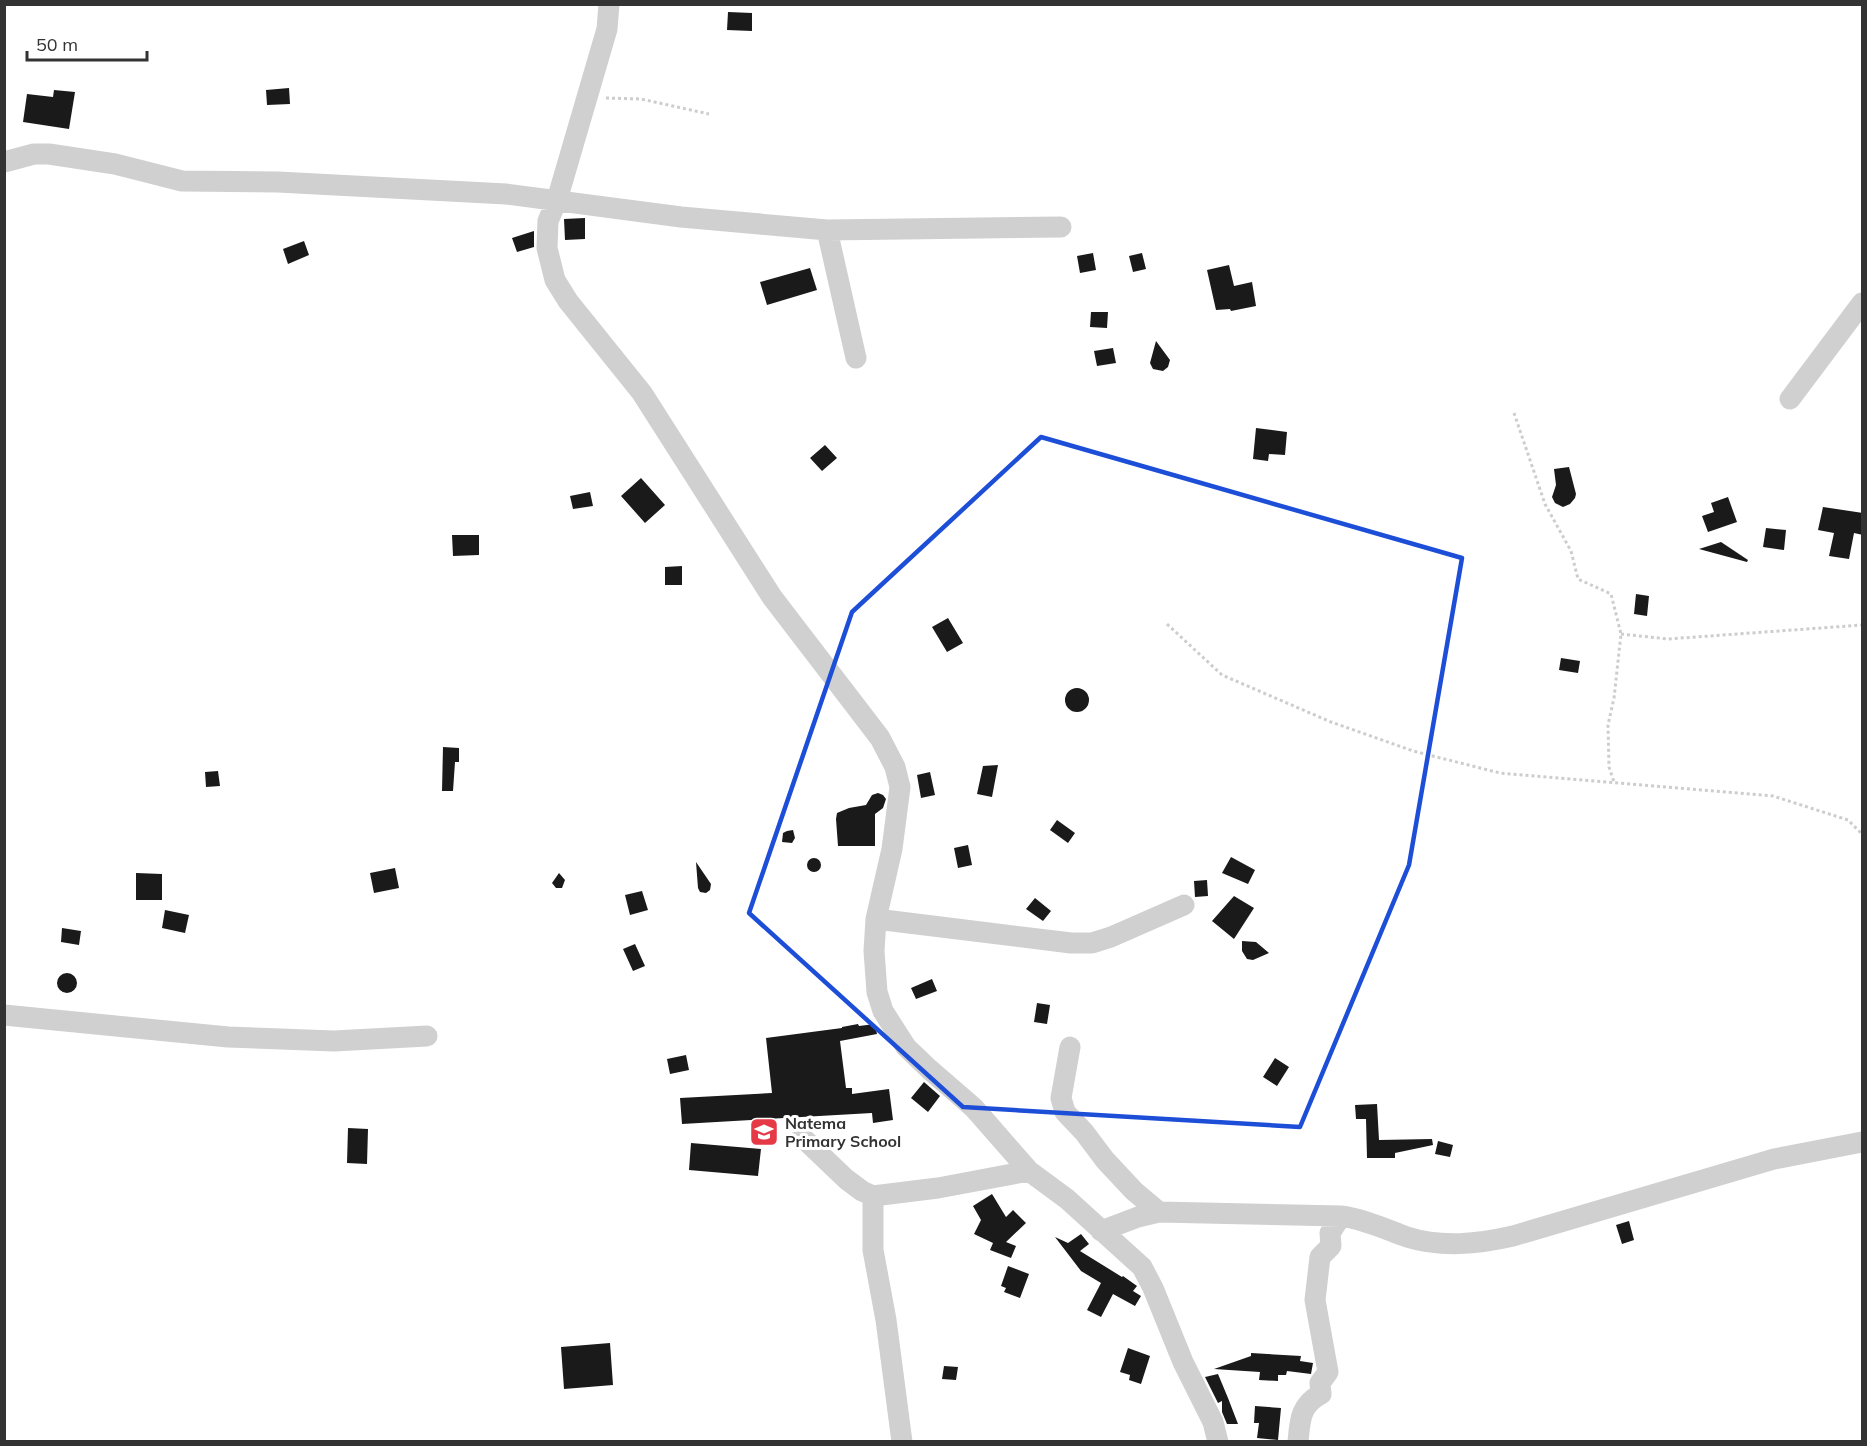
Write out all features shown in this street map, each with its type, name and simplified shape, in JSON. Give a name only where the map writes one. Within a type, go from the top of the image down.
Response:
[{"type":"street","points":[[609,4],[607,29],[557,200],[548,220],[547,248],[555,280],[568,301],[642,393],[772,597],[879,738],[895,767],[900,787],[892,849],[876,919],[874,951],[877,992],[883,1011],[906,1047],[974,1108],[1029,1171],[1067,1199],[1142,1267],[1183,1362],[1213,1422],[1218,1442]]},
{"type":"street","points":[[4,162],[34,154],[49,154],[115,164],[182,181],[278,182],[506,194],[681,217],[827,230],[1061,227]]},
{"type":"street","points":[[827,230],[856,358]]},
{"type":"street","points":[[1790,399],[1863,303]]},
{"type":"street","points":[[876,919],[1071,943],[1092,943],[1112,937],[1184,905]]},
{"type":"street","points":[[4,1015],[251,1038],[334,1041],[427,1036]]},
{"type":"street","points":[[1070,1047],[1061,1098],[1065,1112],[1134,1191],[1159,1212]]},
{"type":"street","points":[[802,1137],[846,1179],[873,1196],[938,1188],[1029,1171]]},
{"type":"street","points":[[1101,1231],[1159,1212],[1341,1216],[1362,1220],[1427,1242],[1483,1243],[1774,1159],[1863,1142]]},
{"type":"street","points":[[873,1196],[873,1250],[886,1320],[902,1442]]},
{"type":"street","points":[[1298,1442],[1300,1416],[1311,1400],[1321,1394],[1320,1383],[1328,1372],[1315,1300],[1320,1257],[1331,1246],[1330,1233],[1341,1216]]},
{"type":"path","points":[[586,97],[641,99],[709,114]]},
{"type":"path","points":[[1514,413],[1545,504],[1571,551],[1578,579],[1611,594],[1621,634],[1614,698],[1608,725],[1610,767],[1614,782]]},
{"type":"path","points":[[1167,624],[1222,675],[1331,722],[1413,751],[1500,773],[1773,796],[1848,820],[1863,834]]},
{"type":"path","points":[[1621,634],[1668,639],[1863,625]]},
{"type":"highlighted area","points":[[1041,437],[1462,558],[1409,865],[1300,1127],[963,1107],[749,913],[852,612]]},
{"type":"building","points":[[728,12],[752,13],[752,31],[727,30]]},
{"type":"building","points":[[289,88],[290,104],[267,105],[266,90]]},
{"type":"building","points":[[54,90],[75,92],[69,129],[23,122],[27,94],[53,97]]},
{"type":"building","points":[[585,218],[585,239],[565,240],[564,219]]},
{"type":"building","points":[[534,231],[534,247],[517,252],[512,238]]},
{"type":"building","points":[[304,241],[309,255],[288,264],[283,249]]},
{"type":"building","points":[[1093,253],[1096,270],[1080,273],[1077,256]]},
{"type":"building","points":[[1142,253],[1146,269],[1133,272],[1129,256]]},
{"type":"building","points":[[1229,265],[1234,286],[1252,282],[1256,306],[1231,311],[1230,309],[1216,310],[1207,270]]},
{"type":"building","points":[[810,268],[817,290],[767,305],[760,282]]},
{"type":"building","points":[[1091,312],[1108,312],[1107,328],[1090,327]]},
{"type":"building","points":[[1156,341],[1170,360],[1168,367],[1163,371],[1153,369],[1150,363]]},
{"type":"building","points":[[1113,348],[1116,363],[1097,366],[1094,351]]},
{"type":"building","points":[[1256,428],[1287,432],[1285,455],[1269,454],[1268,461],[1253,459]]},
{"type":"building","points":[[825,445],[837,458],[822,471],[810,458]]},
{"type":"building","points":[[1569,467],[1576,494],[1570,504],[1563,507],[1555,503],[1552,497],[1556,485],[1554,469]]},
{"type":"building","points":[[641,478],[665,505],[645,523],[621,496]]},
{"type":"building","points":[[590,492],[593,506],[573,509],[570,496]]},
{"type":"building","points":[[1728,497],[1737,522],[1708,532],[1702,516],[1714,512],[1711,503]]},
{"type":"building","points":[[1823,507],[1863,513],[1863,535],[1854,533],[1849,559],[1829,556],[1834,533],[1818,530]]},
{"type":"building","points":[[1766,528],[1786,530],[1784,550],[1763,547]]},
{"type":"building","points":[[452,535],[479,535],[479,555],[453,556]]},
{"type":"building","points":[[1721,542],[1748,560],[1747,562],[1699,549]]},
{"type":"building","points":[[682,566],[682,585],[665,585],[665,567]]},
{"type":"building","points":[[1636,594],[1649,596],[1647,616],[1634,614]]},
{"type":"building","points":[[948,618],[963,643],[947,652],[932,627]]},
{"type":"building","points":[[1561,658],[1580,661],[1578,673],[1559,670]]},
{"type":"building","points":[[1077,688],[1082,689],[1088,695],[1088,705],[1082,711],[1077,712],[1072,711],[1066,705],[1065,700],[1066,695],[1072,689]]},
{"type":"building","points":[[443,747],[459,748],[459,762],[455,762],[453,791],[442,791]]},
{"type":"building","points":[[998,765],[992,797],[977,794],[983,766]]},
{"type":"building","points":[[218,771],[220,786],[206,787],[205,772]]},
{"type":"building","points":[[930,772],[935,795],[921,798],[917,775]]},
{"type":"building","points":[[878,793],[886,799],[883,808],[875,814],[875,846],[838,846],[837,813],[866,805],[872,795]]},
{"type":"building","points":[[1057,820],[1075,833],[1068,843],[1050,830]]},
{"type":"building","points":[[793,830],[795,838],[792,843],[782,842],[783,833]]},
{"type":"building","points":[[968,845],[972,865],[958,868],[954,848]]},
{"type":"building","points":[[1231,857],[1255,870],[1248,884],[1222,873]]},
{"type":"building","points":[[814,858],[819,860],[821,865],[819,870],[814,872],[809,870],[807,865],[809,860]]},
{"type":"building","points":[[696,862],[711,884],[710,890],[706,893],[700,892],[698,888]]},
{"type":"building","points":[[395,868],[399,888],[374,893],[370,873]]},
{"type":"building","points":[[136,873],[162,874],[162,900],[136,900]]},
{"type":"building","points":[[559,873],[565,880],[562,888],[556,888],[552,883]]},
{"type":"building","points":[[1207,880],[1208,896],[1195,897],[1194,881]]},
{"type":"building","points":[[642,891],[648,910],[630,915],[625,895]]},
{"type":"building","points":[[1234,896],[1254,908],[1234,939],[1212,921]]},
{"type":"building","points":[[1035,898],[1051,911],[1043,921],[1026,909]]},
{"type":"building","points":[[165,910],[189,915],[185,933],[162,928]]},
{"type":"building","points":[[62,928],[81,931],[79,945],[61,942]]},
{"type":"building","points":[[1242,941],[1256,942],[1269,953],[1253,960],[1247,959],[1242,951]]},
{"type":"building","points":[[635,944],[645,966],[633,971],[623,949]]},
{"type":"building","points":[[67,973],[74,976],[77,983],[74,990],[67,993],[60,990],[57,983],[60,976]]},
{"type":"building","points":[[932,979],[937,991],[916,999],[911,988]]},
{"type":"building","points":[[1037,1003],[1050,1005],[1047,1024],[1034,1022]]},
{"type":"building","points":[[858,1024],[859,1026],[875,1024],[877,1034],[840,1041],[846,1088],[852,1088],[852,1094],[889,1089],[893,1120],[873,1123],[872,1113],[682,1124],[680,1098],[772,1093],[766,1038]]},
{"type":"building","points":[[686,1055],[689,1070],[670,1074],[667,1059]]},
{"type":"building","points":[[1275,1058],[1289,1067],[1277,1086],[1263,1077]]},
{"type":"building","points":[[924,1082],[940,1096],[928,1112],[911,1098]]},
{"type":"building","points":[[1377,1104],[1379,1140],[1432,1139],[1433,1145],[1395,1153],[1395,1158],[1367,1158],[1366,1119],[1356,1119],[1355,1105]]},
{"type":"building","points":[[348,1128],[368,1129],[367,1164],[347,1163]]},
{"type":"building","points":[[1438,1141],[1453,1145],[1450,1157],[1435,1154]]},
{"type":"building","points":[[691,1143],[761,1149],[758,1176],[689,1170]]},
{"type":"building","points":[[992,1194],[1006,1217],[1013,1210],[1026,1223],[1006,1242],[1016,1246],[1011,1258],[990,1250],[993,1243],[974,1234],[981,1220],[973,1206]]},
{"type":"building","points":[[1629,1221],[1634,1240],[1622,1244],[1616,1225]]},
{"type":"building","points":[[1081,1234],[1089,1244],[1080,1251],[1137,1286],[1133,1291],[1141,1296],[1135,1306],[1113,1294],[1101,1317],[1087,1310],[1101,1283],[1081,1271],[1055,1237],[1068,1243]]},
{"type":"building","points":[[1008,1266],[1029,1274],[1020,1298],[1004,1292],[1006,1288],[1001,1286]]},
{"type":"building","points":[[610,1343],[613,1385],[564,1389],[561,1347]]},
{"type":"building","points":[[1128,1348],[1150,1356],[1141,1384],[1129,1380],[1130,1375],[1120,1372]]},
{"type":"building","points":[[1251,1353],[1301,1356],[1300,1361],[1313,1363],[1311,1374],[1287,1371],[1286,1375],[1278,1375],[1278,1381],[1259,1380],[1260,1372],[1214,1369],[1251,1356]]},
{"type":"building","points":[[944,1366],[958,1367],[956,1380],[942,1379]]},
{"type":"building","points":[[1218,1374],[1238,1424],[1227,1424],[1222,1412],[1222,1401],[1218,1403],[1205,1377]]},
{"type":"building","points":[[1255,1406],[1281,1408],[1278,1440],[1257,1438],[1259,1423],[1254,1423]]},
{"type":"place","name":"Natema Primary School","points":[[764,1132]]}]
